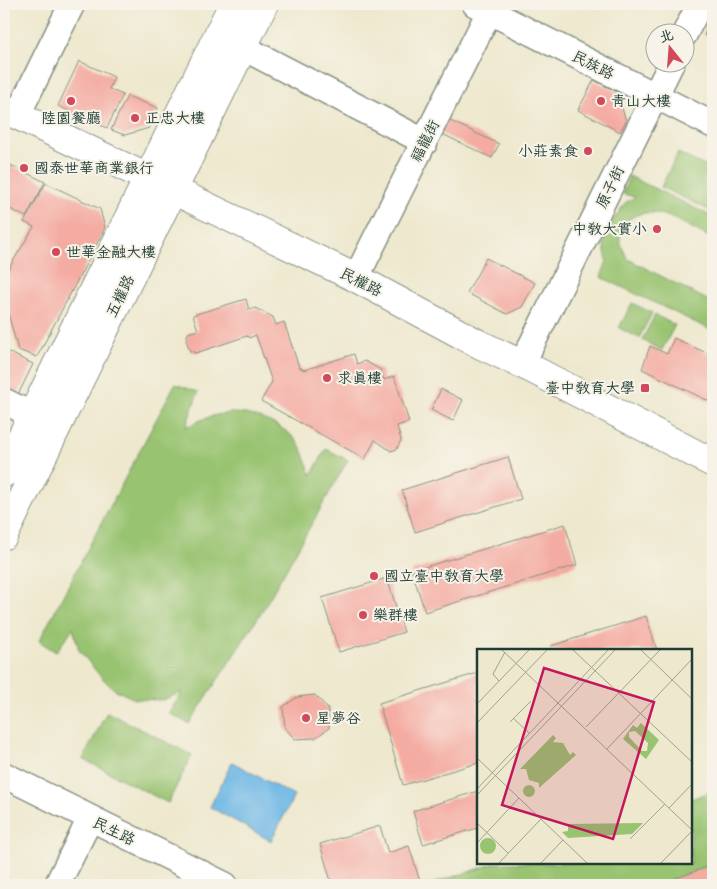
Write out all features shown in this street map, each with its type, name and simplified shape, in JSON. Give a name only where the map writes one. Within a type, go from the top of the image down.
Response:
[{"type":"main road","name":"五權路","points":[[4,473],[233,4]]},
{"type":"main road","name":"五權路","points":[[4,535],[264,4]]},
{"type":"main road","name":"民權路","points":[[11,113],[147,180],[356,278],[479,344],[522,364],[713,463]]},
{"type":"street","points":[[11,113],[72,4]]},
{"type":"street","points":[[691,22],[700,4]]},
{"type":"street","name":"民族路","points":[[485,6],[655,97],[713,125]]},
{"type":"street","name":"福龍街","points":[[356,278],[424,142],[485,6]]},
{"type":"street","points":[[242,47],[424,142]]},
{"type":"street","name":"原子街","points":[[522,364],[667,72]]},
{"type":"street","points":[[4,402],[32,415]]},
{"type":"street","name":"民生路","points":[[4,775],[225,885]]},
{"type":"street","points":[[58,885],[90,819]]},
{"type":"green space","points":[[678,153],[713,170],[713,212],[661,187]]},
{"type":"green space","points":[[629,176],[713,217],[713,239],[680,222],[657,213],[635,216],[622,227],[620,236],[628,259],[713,303],[713,331],[601,277],[607,261],[604,246],[607,230],[625,203],[635,197],[623,194]]},
{"type":"green space","points":[[632,303],[652,313],[639,338],[619,328]]},
{"type":"green space","points":[[655,315],[675,325],[662,350],[642,340]]},
{"type":"green space","points":[[175,384],[198,392],[186,427],[220,414],[240,413],[251,415],[274,424],[293,437],[306,459],[311,475],[326,449],[348,460],[261,613],[189,724],[169,713],[182,692],[163,700],[135,699],[115,690],[101,677],[79,650],[73,628],[56,652],[39,641]]},
{"type":"green space","points":[[107,712],[192,755],[168,803],[83,759]]},
{"type":"green space","points":[[713,791],[713,866],[656,885],[428,885],[493,864],[692,864],[692,799]]},
{"type":"water","points":[[232,762],[294,796],[271,841],[210,807]]},
{"type":"building","points":[[713,13],[713,39],[704,35]]},
{"type":"building","points":[[79,61],[114,77],[109,89],[123,95],[107,128],[58,106]]},
{"type":"building","name":"青山大樓","points":[[594,80],[617,92],[626,121],[620,132],[578,110]]},
{"type":"building","name":"正忠大樓","points":[[127,96],[158,108],[149,128],[125,135],[111,130]]},
{"type":"building","points":[[440,116],[499,144],[492,158],[434,130]]},
{"type":"building","points":[[4,162],[45,182],[26,217],[4,206]]},
{"type":"building","name":"世華金融大樓","points":[[46,183],[100,209],[105,228],[37,357],[18,350],[4,298],[4,276],[34,227],[24,222]]},
{"type":"building","points":[[486,258],[535,283],[522,307],[507,314],[467,293]]},
{"type":"building","name":"求真樓","points":[[246,299],[249,310],[255,308],[273,317],[276,325],[284,322],[299,367],[304,370],[354,354],[357,364],[365,361],[381,370],[384,380],[394,376],[409,422],[397,426],[401,440],[397,449],[391,451],[375,440],[365,459],[261,401],[272,382],[256,335],[249,338],[247,336],[196,353],[190,351],[186,340],[188,333],[198,330],[193,315]]},
{"type":"building","points":[[674,338],[713,356],[713,403],[642,369],[650,346],[667,354]]},
{"type":"building","points":[[4,350],[33,364],[16,399],[4,393]]},
{"type":"building","points":[[441,389],[463,400],[453,421],[431,410]]},
{"type":"building","points":[[508,457],[521,499],[415,532],[402,490]]},
{"type":"building","points":[[565,524],[577,565],[425,612],[412,571]]},
{"type":"building","name":"樂群樓","points":[[387,578],[404,632],[339,652],[322,598]]},
{"type":"building","points":[[646,616],[657,649],[552,649],[551,646]]},
{"type":"building","points":[[477,673],[477,763],[403,785],[379,703]]},
{"type":"building","name":"星夢谷","points":[[315,695],[328,709],[329,728],[315,738],[295,739],[285,728],[283,707],[297,697]]},
{"type":"building","points":[[477,791],[477,828],[423,844],[413,811]]},
{"type":"building","points":[[380,826],[388,853],[409,846],[421,885],[352,885],[351,880],[332,885],[320,844]]},
{"type":"building","points":[[713,865],[713,885],[656,885]]},
{"type":"place","name":"陸園餐廳","points":[[71,101]]},
{"type":"place","name":"青山大樓","points":[[601,101]]},
{"type":"place","name":"正忠大樓","points":[[135,118]]},
{"type":"place","name":"小莊素食","points":[[588,151]]},
{"type":"place","name":"國泰世華商業銀行","points":[[24,168]]},
{"type":"place","name":"中教大實小","points":[[657,229]]},
{"type":"place","name":"世華金融大樓","points":[[56,252]]},
{"type":"place","name":"求真樓","points":[[327,378]]},
{"type":"place","name":"臺中教育大學","points":[[645,388]]},
{"type":"place","name":"國立臺中教育大學","points":[[374,576]]},
{"type":"place","name":"樂群樓","points":[[363,615]]},
{"type":"place","name":"星夢谷","points":[[306,718]]}]
